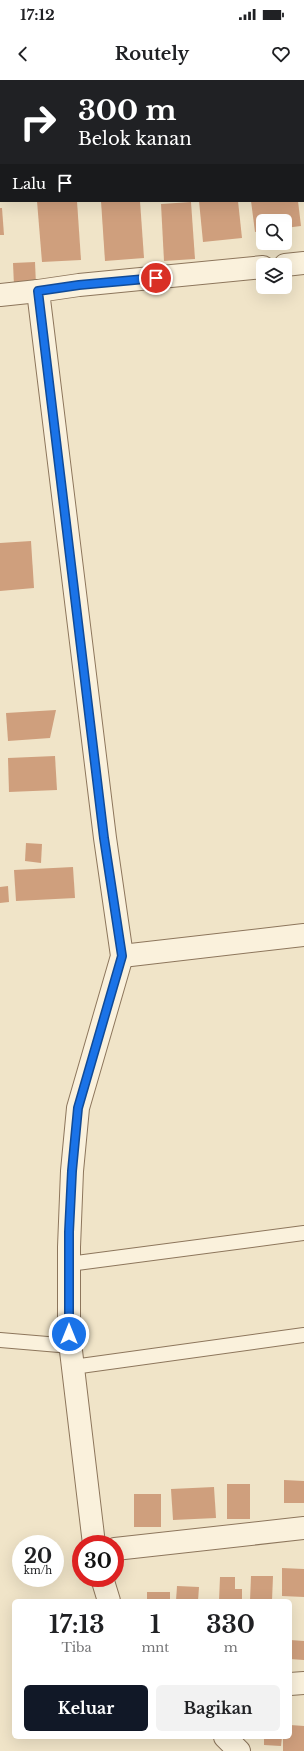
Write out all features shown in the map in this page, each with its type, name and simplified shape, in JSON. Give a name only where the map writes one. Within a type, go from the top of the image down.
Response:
[{"type":"street","points":[[292,265],[304,264]]},
{"type":"street","points":[[0,295],[79,285],[256,269]]},
{"type":"street","points":[[38,291],[104,838],[122,956],[78,1108],[72,1171],[69,1264],[69,1334],[93,1535]]},
{"type":"street","points":[[122,956],[304,935]]},
{"type":"street","points":[[124,1548],[304,1528]]},
{"type":"street","points":[[105,1587],[108,1599]]},
{"type":"street","points":[[292,1684],[304,1683]]},
{"type":"street","points":[[227,1739],[239,1751]]},
{"type":"lane","points":[[69,1264],[304,1233]]},
{"type":"lane","points":[[0,1340],[72,1357],[304,1335]]},
{"type":"building","points":[[37,202],[77,202],[81,260],[42,262]]},
{"type":"building","points":[[101,202],[140,202],[144,258],[105,261]]},
{"type":"building","points":[[191,202],[195,259],[164,261],[161,204]]},
{"type":"building","points":[[199,202],[238,202],[242,238],[203,242]]},
{"type":"building","points":[[251,202],[298,202],[301,226],[292,227],[292,214],[256,214],[256,232]]},
{"type":"building","points":[[0,208],[2,208],[4,235],[0,235]]},
{"type":"building","points":[[35,262],[36,285],[14,286],[13,263]]},
{"type":"building","points":[[31,541],[34,588],[0,591],[0,543]]},
{"type":"building","points":[[56,710],[50,738],[8,741],[6,713]]},
{"type":"building","points":[[55,756],[57,790],[9,792],[8,758]]},
{"type":"building","points":[[26,843],[42,844],[41,863],[25,861]]},
{"type":"building","points":[[73,867],[75,898],[16,901],[14,870]]},
{"type":"building","points":[[8,886],[9,902],[0,903],[0,887]]},
{"type":"building","points":[[284,1480],[304,1481],[304,1503],[284,1503]]},
{"type":"building","points":[[227,1484],[250,1484],[250,1519],[227,1519]]},
{"type":"building","points":[[214,1487],[216,1518],[173,1520],[171,1489]]},
{"type":"building","points":[[134,1494],[161,1494],[161,1527],[134,1527]]},
{"type":"building","points":[[282,1568],[304,1569],[304,1597],[282,1596]]},
{"type":"building","points":[[251,1576],[273,1576],[272,1599],[250,1599]]},
{"type":"building","points":[[220,1577],[235,1577],[235,1589],[242,1589],[242,1599],[219,1599]]},
{"type":"building","points":[[177,1586],[199,1587],[198,1599],[176,1599]]},
{"type":"building","points":[[147,1592],[170,1592],[170,1599],[147,1599]]},
{"type":"building","points":[[292,1640],[304,1641],[304,1660],[292,1659]]},
{"type":"building","points":[[292,1725],[304,1726],[304,1751],[283,1751],[283,1739],[292,1739]]},
{"type":"building","points":[[264,1739],[282,1739],[281,1746],[264,1745]]},
{"type":"route","points":[[69,1334],[69,1232],[72,1171],[78,1108],[122,956],[104,838],[38,291],[79,285],[156,278]]}]
